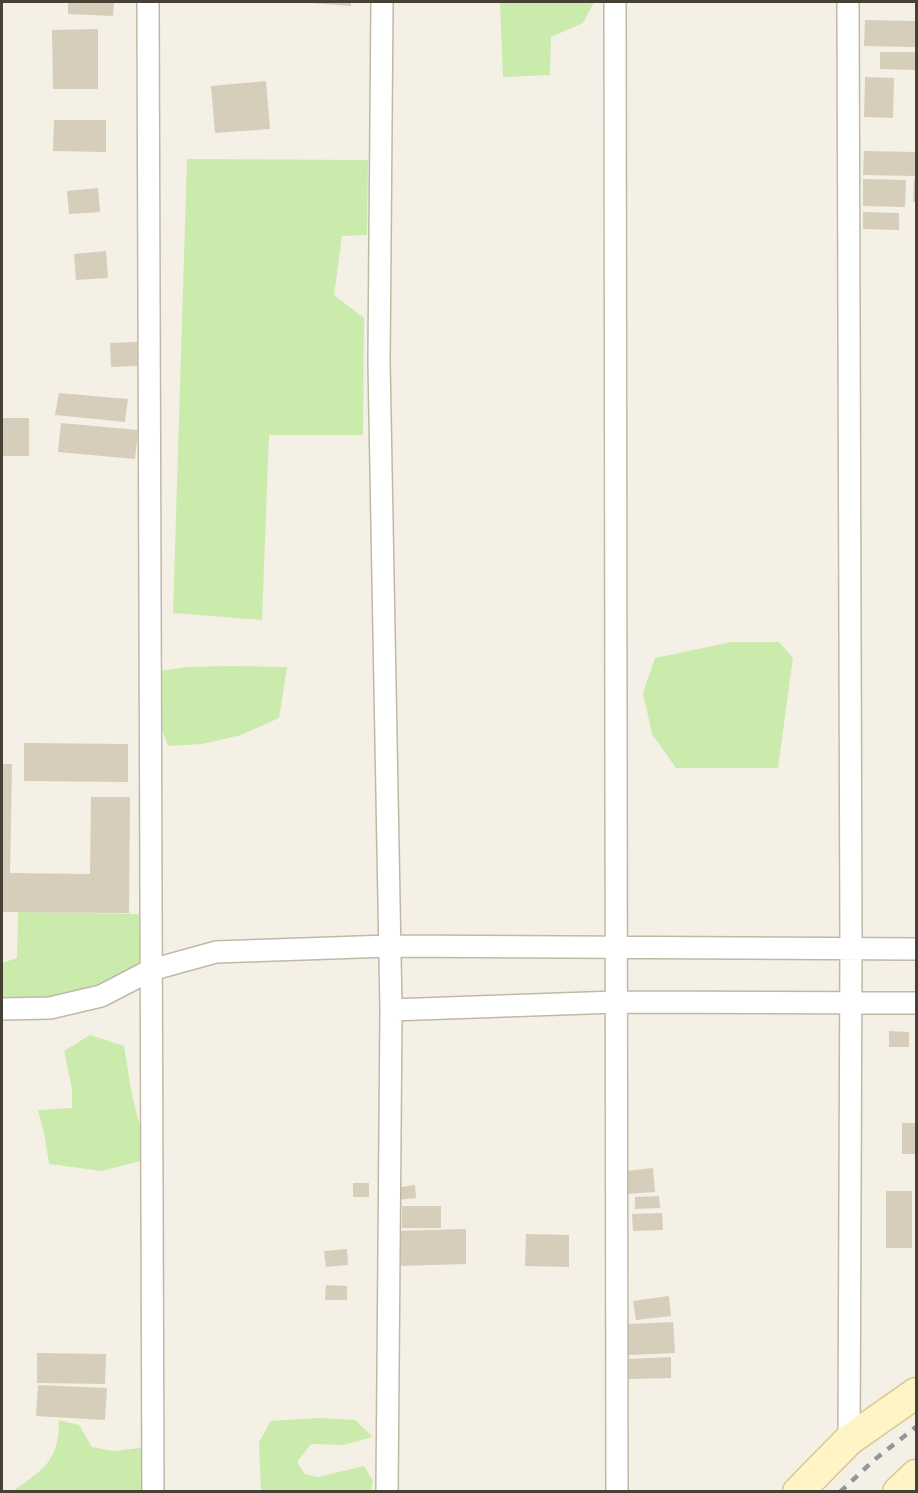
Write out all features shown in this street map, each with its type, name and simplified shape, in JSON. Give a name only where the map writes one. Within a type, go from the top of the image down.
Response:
[{"type":"main road","points":[[798,1491],[849,1440],[916,1393]]},
{"type":"main road","points":[[898,1491],[916,1475]]},
{"type":"street","points":[[148,2],[153,1491]]},
{"type":"street","points":[[382,2],[379,360],[391,1010],[387,1491]]},
{"type":"street","points":[[615,2],[617,1491]]},
{"type":"street","points":[[848,2],[851,948],[849,1440]]},
{"type":"street","points":[[2,1009],[50,1008],[101,996],[151,970],[216,952],[389,946],[916,949]]},
{"type":"street","points":[[391,1010],[616,1002],[916,1003]]},
{"type":"green space","points":[[500,2],[594,2],[583,23],[551,37],[550,75],[503,77]]},
{"type":"green space","points":[[187,159],[368,160],[367,235],[342,236],[334,295],[364,318],[363,435],[269,435],[262,620],[173,613]]},
{"type":"green space","points":[[732,642],[779,642],[793,658],[778,768],[676,768],[652,734],[643,693],[655,658]]},
{"type":"green space","points":[[187,667],[287,667],[279,718],[241,735],[202,744],[168,746],[147,689],[159,671]]},
{"type":"green space","points":[[18,912],[137,914],[155,941],[140,974],[110,991],[9,1000],[2,998],[2,963],[17,958]]},
{"type":"green space","points":[[90,1035],[124,1046],[132,1095],[148,1159],[102,1171],[49,1164],[38,1110],[72,1108],[72,1089],[64,1051]]},
{"type":"green space","points":[[317,1418],[355,1420],[373,1437],[343,1445],[311,1444],[297,1462],[305,1474],[318,1477],[364,1466],[373,1481],[371,1491],[261,1491],[259,1442],[271,1421]]},
{"type":"green space","points":[[59,1420],[79,1425],[92,1447],[113,1451],[150,1447],[147,1491],[12,1492],[47,1463],[56,1446]]},
{"type":"building","points":[[68,2],[114,2],[113,16],[68,14]]},
{"type":"building","points":[[351,2],[351,6],[308,3]]},
{"type":"building","points":[[865,20],[916,21],[916,47],[864,46]]},
{"type":"building","points":[[98,29],[98,89],[53,89],[52,30]]},
{"type":"building","points":[[880,52],[916,52],[916,70],[880,69]]},
{"type":"building","points":[[865,77],[894,78],[893,118],[864,117]]},
{"type":"building","points":[[266,81],[270,129],[215,133],[211,86]]},
{"type":"building","points":[[54,120],[106,120],[106,152],[53,151]]},
{"type":"building","points":[[864,151],[916,152],[916,176],[863,175]]},
{"type":"building","points":[[863,179],[906,180],[905,207],[863,206]]},
{"type":"building","points":[[914,179],[916,179],[916,202],[913,202]]},
{"type":"building","points":[[98,188],[100,212],[69,214],[67,191]]},
{"type":"building","points":[[863,212],[899,213],[899,230],[863,229]]},
{"type":"building","points":[[106,251],[108,278],[76,280],[74,254]]},
{"type":"building","points":[[137,342],[138,366],[111,367],[110,343]]},
{"type":"building","points":[[59,393],[128,399],[125,422],[55,415]]},
{"type":"building","points":[[2,418],[29,418],[29,456],[2,456]]},
{"type":"building","points":[[61,423],[138,430],[135,459],[58,452]]},
{"type":"building","points":[[24,743],[128,744],[128,782],[24,781]]},
{"type":"building","points":[[2,764],[12,764],[10,873],[90,874],[91,797],[130,797],[129,913],[2,912]]},
{"type":"building","points":[[889,1031],[909,1032],[909,1047],[889,1047]]},
{"type":"building","points":[[902,1123],[916,1123],[916,1154],[902,1154]]},
{"type":"building","points":[[653,1168],[655,1192],[626,1194],[625,1171]]},
{"type":"building","points":[[353,1183],[369,1183],[369,1197],[353,1197]]},
{"type":"building","points":[[415,1185],[416,1198],[397,1200],[395,1188]]},
{"type":"building","points":[[886,1191],[912,1191],[912,1248],[886,1248]]},
{"type":"building","points":[[659,1196],[660,1208],[635,1209],[635,1197]]},
{"type":"building","points":[[402,1206],[441,1206],[441,1228],[402,1228]]},
{"type":"building","points":[[662,1213],[663,1230],[633,1231],[632,1214]]},
{"type":"building","points":[[466,1229],[466,1264],[397,1266],[396,1231]]},
{"type":"building","points":[[526,1234],[569,1235],[569,1267],[525,1266]]},
{"type":"building","points":[[347,1249],[348,1265],[326,1267],[324,1251]]},
{"type":"building","points":[[326,1285],[347,1286],[347,1300],[325,1300]]},
{"type":"building","points":[[669,1296],[671,1316],[636,1320],[633,1301]]},
{"type":"building","points":[[673,1322],[675,1353],[628,1355],[627,1324]]},
{"type":"building","points":[[37,1353],[106,1354],[105,1384],[37,1383]]},
{"type":"building","points":[[671,1357],[671,1378],[629,1379],[628,1359]]},
{"type":"building","points":[[38,1385],[107,1388],[105,1420],[36,1416]]},
{"type":"railway","points":[[840,1492],[874,1460],[916,1427]]}]
